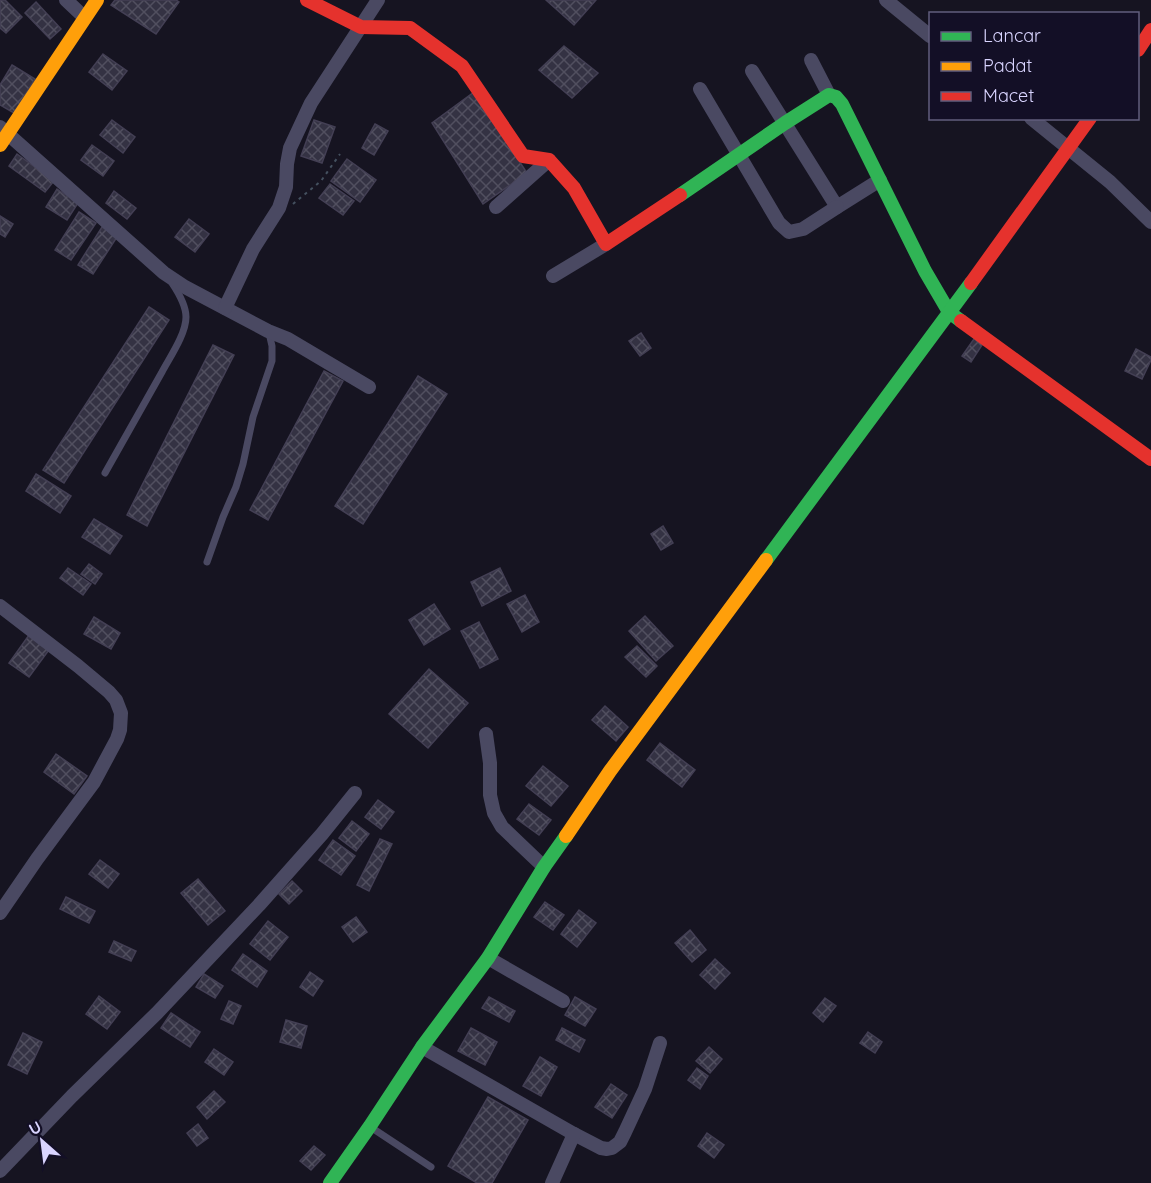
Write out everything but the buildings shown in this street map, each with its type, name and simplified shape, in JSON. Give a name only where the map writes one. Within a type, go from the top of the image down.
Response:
[{"type":"street","points":[[66,0],[84,17]]},
{"type":"street","points":[[97,0],[2,135],[164,273],[185,287],[268,331],[288,339],[369,387]]},
{"type":"street","points":[[307,0],[361,27],[410,28],[462,66],[523,156],[549,160],[574,188],[606,244]]},
{"type":"street","points":[[225,308],[253,249],[279,208],[286,187],[290,148],[311,103],[378,0]]},
{"type":"street","points":[[886,0],[929,35]]},
{"type":"street","points":[[1139,47],[1151,30]]},
{"type":"street","points":[[811,60],[829,95],[836,97],[842,104],[925,271],[949,312],[1151,459]]},
{"type":"street","points":[[752,70],[837,207]]},
{"type":"street","points":[[700,88],[779,223],[789,232],[803,229],[880,180]]},
{"type":"street","points":[[552,276],[606,244],[829,95]]},
{"type":"street","points":[[1033,120],[1110,182],[1151,222]]},
{"type":"street","points":[[330,1183],[422,1047],[488,957],[544,867],[610,771],[694,655],[804,511],[1089,120]]},
{"type":"street","points":[[496,207],[549,160]]},
{"type":"street","points":[[0,606],[110,692],[121,713],[117,740],[94,782],[0,913]]},
{"type":"street","points":[[486,734],[490,763],[490,795],[494,813],[505,830],[544,867]]},
{"type":"street","points":[[0,1172],[72,1095],[157,1013],[259,905],[355,793]]},
{"type":"street","points":[[488,957],[563,1001]]},
{"type":"street","points":[[422,1047],[574,1134],[607,1149],[620,1142],[645,1089],[660,1043]]},
{"type":"street","points":[[552,1183],[574,1134]]},
{"type":"lane","points":[[105,473],[147,400],[184,327],[186,316],[184,308],[164,273]]},
{"type":"lane","points":[[207,562],[236,487],[253,417],[272,361],[272,346],[268,331]]},
{"type":"lane","points":[[370,1126],[431,1167]]},
{"type":"path","points":[[279,208],[294,203],[310,191],[321,181],[340,154]]},
{"type":"traffic: fast","points":[[680,195],[829,95],[836,97],[842,104],[925,271],[949,312],[961,321]]},
{"type":"traffic: fast","points":[[766,560],[971,283]]},
{"type":"traffic: fast","points":[[330,1183],[422,1047],[488,958],[544,867],[566,836]]},
{"type":"traffic: slow","points":[[0,145],[97,0]]},
{"type":"traffic: slow","points":[[566,836],[610,771],[766,560]]},
{"type":"traffic: jam","points":[[307,0],[361,27],[410,28],[462,66],[523,156],[549,160],[574,188],[606,244],[680,195]]},
{"type":"traffic: jam","points":[[1139,48],[1151,30]]},
{"type":"traffic: jam","points":[[971,283],[1089,120]]},
{"type":"traffic: jam","points":[[961,321],[1151,459]]}]
